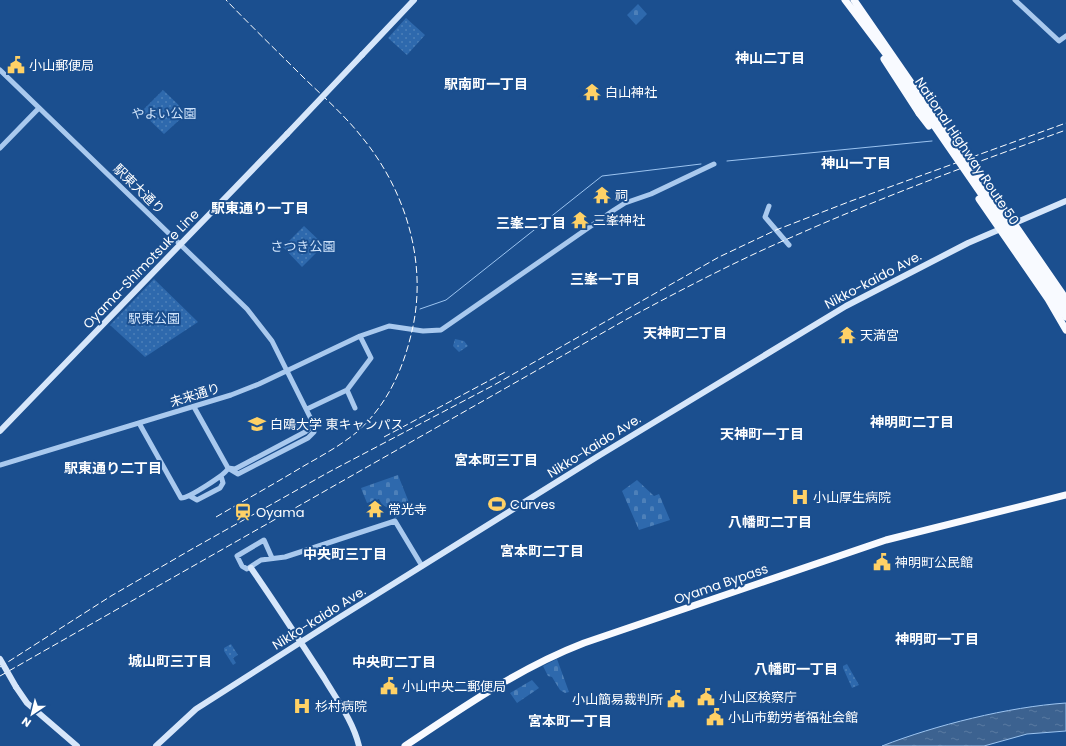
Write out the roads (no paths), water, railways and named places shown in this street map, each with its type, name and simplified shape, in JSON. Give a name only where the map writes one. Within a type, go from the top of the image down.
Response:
[{"type":"highway","name":"National Highway Route 50","points":[[845,0],[926,109],[1066,308]]},
{"type":"highway","name":"National Highway Route 50","points":[[854,0],[905,73],[926,109],[1066,317]]},
{"type":"highway","points":[[926,109],[991,190],[1066,299]]},
{"type":"highway","points":[[926,109],[979,199],[1048,299],[1066,330]]},
{"type":"highway","name":"Oyama Bypass","points":[[404,746],[520,673],[554,655],[584,643],[886,540],[1066,495]]},
{"type":"main road","name":"Oyama-Shimotsuke Line","points":[[0,431],[287,134],[414,0]]},
{"type":"main road","name":"Nikko-kaido Ave.","points":[[156,746],[196,709],[301,642],[600,455],[846,306],[1000,228],[1066,201]]},
{"type":"main road","points":[[253,566],[346,715],[359,746]]},
{"type":"main road","points":[[0,659],[27,703],[77,746]]},
{"type":"street","points":[[1015,0],[1059,41],[1066,36]]},
{"type":"street","name":"駅東大通り","points":[[0,70],[181,244],[259,322],[272,341],[313,422],[310,428],[305,432],[235,469],[228,468]]},
{"type":"street","points":[[0,148],[39,108]]},
{"type":"street","name":"未来通り","points":[[0,465],[194,407],[259,384],[360,336],[389,326],[423,331],[441,330],[625,203],[652,194],[714,164]]},
{"type":"street","points":[[769,206],[765,217],[789,245]]},
{"type":"street","points":[[307,409],[347,390],[371,358],[360,336]]},
{"type":"street","points":[[347,390],[355,408]]},
{"type":"street","points":[[139,423],[179,497],[184,498],[190,496],[227,472],[228,468],[194,407]]},
{"type":"street","points":[[190,496],[196,500],[220,488],[223,483],[221,476]]},
{"type":"street","points":[[272,558],[264,540],[237,556],[244,568],[272,558],[285,557],[395,521],[422,566]]},
{"type":"water","points":[[1066,703],[1066,731],[1027,734],[984,746],[882,746],[925,731],[972,718],[1020,708]]},
{"type":"waterway","points":[[727,161],[932,141]]},
{"type":"waterway","points":[[420,309],[446,300],[602,176],[701,164]]},
{"type":"railway","points":[[216,517],[337,446],[351,437],[367,422],[392,388],[403,362],[411,335],[416,309],[417,282],[415,256],[410,230],[401,204],[377,157],[342,114],[226,0]]},
{"type":"railway","points":[[0,667],[111,596],[192,549],[329,472],[494,385],[719,257],[776,230],[851,201],[1066,123]]},
{"type":"railway","points":[[0,676],[627,319],[688,287],[771,246],[826,222],[894,194],[1066,130]]},
{"type":"railway","points":[[384,437],[507,371]]},
{"type":"place","name":"小山郵便局","points":[[16,65]]},
{"type":"place","name":"白山神社","points":[[592,92]]},
{"type":"place","name":"祠","points":[[602,195]]},
{"type":"place","name":"三峯神社","points":[[580,220]]},
{"type":"place","name":"天満宮","points":[[847,335]]},
{"type":"place","name":"白鴎大学 東キャンパス","points":[[257,424]]},
{"type":"place","name":"小山厚生病院","points":[[800,497]]},
{"type":"place","name":"Curves","points":[[497,504]]},
{"type":"place","name":"常光寺","points":[[375,509]]},
{"type":"place","name":"Oyama","points":[[243,512]]},
{"type":"place","name":"神明町公民館","points":[[882,562]]},
{"type":"place","name":"小山中央二郵便局","points":[[389,686]]},
{"type":"place","name":"小山区検察庁","points":[[706,697]]},
{"type":"place","name":"小山簡易裁判所","points":[[676,699]]},
{"type":"place","name":"杉村病院","points":[[302,706]]},
{"type":"place","name":"小山市勤労者福祉会館","points":[[715,717]]},
{"type":"district","name":"神山二丁目","points":[[770,58]]},
{"type":"district","name":"駅南町一丁目","points":[[486,84]]},
{"type":"district","name":"神山一丁目","points":[[856,163]]},
{"type":"district","name":"駅東通り一丁目","points":[[260,208]]},
{"type":"district","name":"三峯二丁目","points":[[531,223]]},
{"type":"district","name":"三峯一丁目","points":[[605,279]]},
{"type":"district","name":"天神町二丁目","points":[[685,333]]},
{"type":"district","name":"神明町二丁目","points":[[912,422]]},
{"type":"district","name":"天神町一丁目","points":[[762,434]]},
{"type":"district","name":"宮本町三丁目","points":[[496,460]]},
{"type":"district","name":"駅東通り二丁目","points":[[113,468]]},
{"type":"district","name":"八幡町二丁目","points":[[770,522]]},
{"type":"district","name":"宮本町二丁目","points":[[542,551]]},
{"type":"district","name":"中央町三丁目","points":[[345,554]]},
{"type":"district","name":"神明町一丁目","points":[[937,639]]},
{"type":"district","name":"城山町三丁目","points":[[170,661]]},
{"type":"district","name":"中央町二丁目","points":[[394,662]]},
{"type":"district","name":"八幡町一丁目","points":[[796,669]]},
{"type":"district","name":"宮本町一丁目","points":[[570,721]]},
{"type":"park label","name":"やよい公園","points":[[164,113]]},
{"type":"park label","name":"さつき公園","points":[[303,246]]},
{"type":"park label","name":"駅東公園","points":[[154,318]]}]
